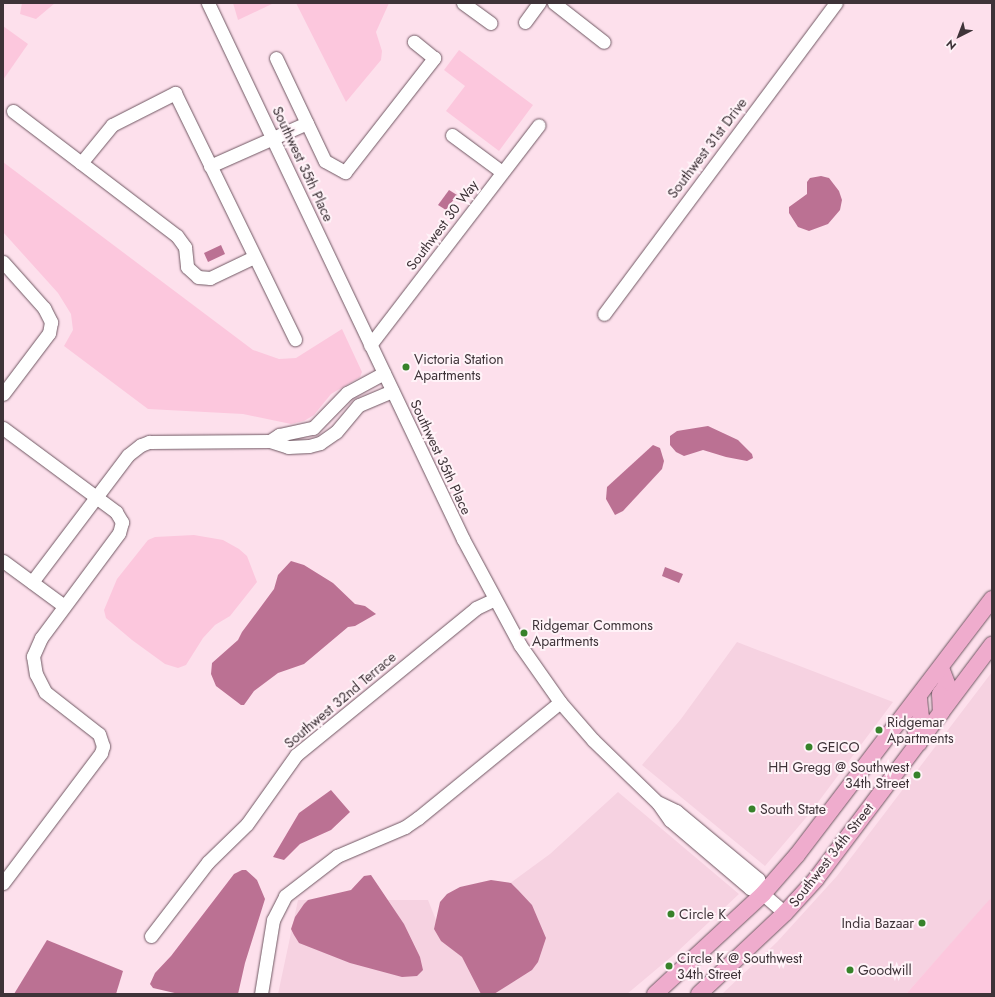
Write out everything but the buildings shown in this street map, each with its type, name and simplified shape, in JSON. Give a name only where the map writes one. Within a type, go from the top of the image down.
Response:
[{"type":"main road","name":"Southwest 34th Street","points":[[655,994],[763,894],[919,698],[992,599]]},
{"type":"main road","name":"Southwest 34th Street","points":[[698,994],[785,913],[816,879],[992,645]]},
{"type":"main road","points":[[941,668],[947,684],[940,694],[941,713]]},
{"type":"main road","points":[[919,698],[921,718],[915,728],[919,743]]},
{"type":"street","name":"Southwest 35th Place","points":[[208,3],[493,600],[520,645],[560,702],[604,752],[658,802],[676,811],[758,879],[763,894],[785,913]]},
{"type":"street","points":[[463,3],[491,23]]},
{"type":"street","points":[[525,22],[539,3]]},
{"type":"street","points":[[554,3],[604,42]]},
{"type":"street","name":"Southwest 31st Drive","points":[[604,314],[836,3]]},
{"type":"street","points":[[276,58],[325,161],[345,172],[434,58],[414,42]]},
{"type":"street","points":[[80,162],[112,125],[175,93],[294,339]]},
{"type":"street","points":[[13,111],[177,236],[185,248],[187,267],[198,277],[210,278],[254,258]]},
{"type":"street","points":[[210,166],[307,123]]},
{"type":"street","name":"Southwest 30 Way","points":[[370,345],[538,124]]},
{"type":"street","points":[[452,135],[502,172]]},
{"type":"street","points":[[3,262],[44,308],[51,322],[49,332],[3,394]]},
{"type":"street","points":[[270,441],[279,435],[313,428],[347,393],[384,373]]},
{"type":"street","points":[[32,582],[128,455],[149,442],[270,441],[288,447],[320,443],[336,432],[356,409],[392,391]]},
{"type":"street","points":[[347,393],[356,409]]},
{"type":"street","points":[[3,428],[116,512],[122,527],[36,646],[34,656],[36,674],[45,692],[99,734],[104,746],[101,753],[3,884]]},
{"type":"street","points":[[3,561],[64,606]]},
{"type":"street","name":"Southwest 32nd Terrace","points":[[151,936],[208,862],[247,824],[296,755],[476,608],[493,600]]},
{"type":"street","points":[[262,994],[273,920],[285,896],[337,856],[405,827],[418,818],[560,702]]},
{"type":"shaded area","points":[[22,3],[55,3],[36,19],[20,14]]},
{"type":"shaded area","points":[[233,3],[274,3],[238,20]]},
{"type":"shaded area","points":[[296,3],[389,3],[376,32],[382,51],[381,60],[346,102]]},
{"type":"shaded area","points":[[3,26],[28,44],[3,80]]},
{"type":"shaded area","points":[[459,50],[533,105],[499,151],[446,111],[465,86],[444,70]]},
{"type":"shaded area","points":[[3,162],[253,350],[279,359],[296,358],[342,329],[362,372],[360,377],[331,394],[314,415],[304,421],[291,424],[243,414],[148,409],[64,346],[73,330],[71,314],[58,293],[3,232]]},
{"type":"shaded area","points":[[821,176],[829,178],[839,191],[842,200],[840,210],[828,224],[809,231],[798,227],[789,213],[789,207],[807,194],[807,182],[810,178]]},
{"type":"shaded area","points":[[449,190],[457,195],[446,210],[438,205]]},
{"type":"shaded area","points":[[221,245],[225,254],[208,262],[204,253]]},
{"type":"shaded area","points":[[708,426],[738,440],[752,454],[753,458],[747,461],[726,457],[703,450],[684,456],[676,452],[670,445],[670,436],[677,431]]},
{"type":"shaded area","points":[[653,445],[660,448],[664,461],[662,469],[623,511],[615,515],[606,499],[607,487]]},
{"type":"shaded area","points":[[194,535],[223,540],[239,549],[247,556],[257,582],[230,616],[215,625],[203,638],[186,665],[178,668],[165,664],[132,640],[106,618],[104,610],[117,579],[148,540],[155,537]]},
{"type":"shaded area","points":[[291,561],[304,565],[333,583],[355,604],[365,606],[376,614],[355,626],[348,627],[304,664],[278,673],[254,691],[244,705],[241,705],[216,686],[211,674],[212,663],[238,640],[242,632],[274,589],[278,575]]},
{"type":"shaded area","points":[[665,567],[683,574],[679,583],[662,576]]},
{"type":"shaded area","points":[[737,642],[893,702],[810,813],[765,866],[642,765],[681,719]]},
{"type":"shaded area","points":[[992,672],[992,898],[906,994],[722,994],[777,942],[837,876]]},
{"type":"shaded area","points":[[331,790],[350,812],[331,830],[300,844],[284,860],[273,857],[299,813]]},
{"type":"shaded area","points":[[618,792],[739,894],[677,952],[627,994],[278,994],[298,900],[428,900],[440,930],[475,909],[550,854]]},
{"type":"shaded area","points":[[242,870],[246,870],[257,880],[265,899],[245,963],[238,994],[179,994],[153,988],[150,984],[155,973],[171,956],[234,874]]},
{"type":"shaded area","points":[[371,875],[404,924],[420,957],[423,970],[417,976],[402,977],[350,963],[299,943],[291,929],[295,917],[308,900],[351,890],[364,876]]},
{"type":"shaded area","points":[[491,880],[511,883],[518,890],[532,905],[546,938],[538,962],[532,970],[494,994],[481,994],[462,957],[441,941],[434,929],[440,902],[447,894],[460,887]]},
{"type":"shaded area","points":[[992,898],[992,994],[906,994],[989,900]]},
{"type":"shaded area","points":[[47,940],[123,971],[116,994],[14,994]]},
{"type":"place","name":"Victoria Station Apartments","points":[[406,367]]},
{"type":"place","name":"Ridgemar Commons Apartments","points":[[524,633]]},
{"type":"place","name":"Ridgemar Apartments","points":[[879,730]]},
{"type":"place","name":"GEICO","points":[[809,747]]},
{"type":"place","name":"HH Gregg @ Southwest 34th Street","points":[[917,775]]},
{"type":"place","name":"South State","points":[[752,809]]},
{"type":"place","name":"Circle K","points":[[671,914]]},
{"type":"place","name":"India Bazaar","points":[[922,923]]},
{"type":"place","name":"Circle K @ Southwest 34th Street","points":[[669,966]]},
{"type":"place","name":"Goodwill","points":[[850,970]]}]
